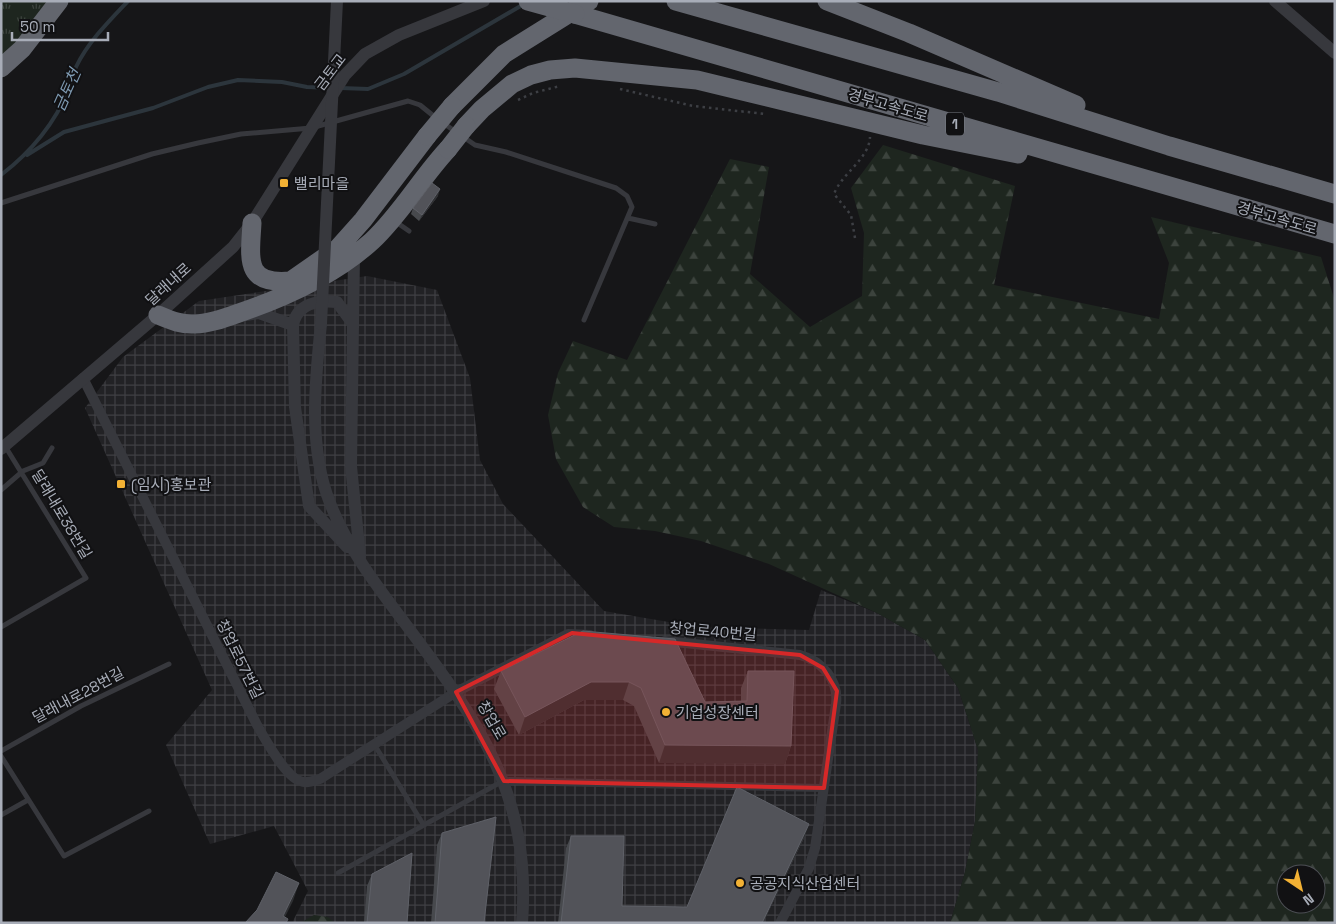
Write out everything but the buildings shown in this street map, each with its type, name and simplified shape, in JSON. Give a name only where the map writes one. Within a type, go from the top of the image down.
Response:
[{"type":"highway","points":[[1,68],[22,49],[59,1]]},
{"type":"highway","name":"경부고속도로","points":[[528,1],[1335,234]]},
{"type":"highway","points":[[158,315],[196,316],[213,312],[277,288],[338,248],[368,214],[452,106],[504,54],[589,1]]},
{"type":"highway","points":[[676,1],[998,92],[1169,146],[1335,194]]},
{"type":"highway","points":[[827,1],[909,33],[1169,146]]},
{"type":"highway","points":[[158,315],[185,324],[197,324],[221,319],[296,291],[354,256],[374,239],[482,109],[512,84],[531,75],[550,70],[575,68],[697,80],[923,134],[1157,183]]},
{"type":"highway","points":[[252,223],[251,250],[254,270],[264,280],[272,282],[290,281]]},
{"type":"street","points":[[337,1],[322,324],[314,390],[316,434],[329,502],[361,561]]},
{"type":"street","name":"금토교","points":[[321,111],[344,75],[365,54],[399,35],[484,1]]},
{"type":"street","points":[[1275,1],[1335,53]]},
{"type":"street","name":"달래내로","points":[[3,447],[158,315],[233,247],[252,223],[321,111]]},
{"type":"street","points":[[354,256],[351,466],[361,561]]},
{"type":"street","points":[[352,324],[337,302],[320,300],[304,307],[295,316],[293,325],[295,407],[309,506],[361,561]]},
{"type":"street","points":[[221,319],[259,313],[293,325]]},
{"type":"street","name":"창업로57번길","points":[[83,378],[245,703],[271,749],[295,778],[310,782],[456,692]]},
{"type":"street","name":"창업로","points":[[361,561],[456,692],[488,745],[504,781],[512,806],[522,854],[522,923]]},
{"type":"street","points":[[456,692],[569,634],[602,636]]},
{"type":"street","name":"창업로40번길","points":[[650,640],[784,652],[806,656],[818,664],[830,676],[837,691],[824,788],[812,858],[780,923]]},
{"type":"street","points":[[504,781],[824,788]]},
{"type":"lane","points":[[1,203],[152,154],[242,134],[311,128],[408,101],[420,106],[475,146],[506,152],[616,188],[627,196],[632,207],[584,320]]},
{"type":"lane","points":[[628,218],[655,224]]},
{"type":"lane","points":[[391,219],[409,231]]},
{"type":"lane","name":"달래내로38번길","points":[[1,627],[86,578],[23,471],[3,447]]},
{"type":"lane","points":[[1,490],[23,471],[43,463],[52,448]]},
{"type":"lane","name":"달래내로28번길","points":[[1,751],[81,706],[169,664]]},
{"type":"lane","points":[[374,744],[423,824]]},
{"type":"lane","points":[[1,756],[64,856],[149,811]]},
{"type":"lane","points":[[338,873],[423,824],[504,781]]},
{"type":"lane","points":[[1,815],[28,800]]},
{"type":"path","points":[[511,106],[533,93],[565,85]]},
{"type":"path","points":[[615,88],[693,106],[766,114]]},
{"type":"path","points":[[855,238],[851,215],[834,194],[837,185],[869,147],[870,131]]},
{"type":"highlighted area","points":[[572,633],[800,655],[823,668],[837,691],[824,788],[504,781],[456,692]]},
{"type":"shaded area","points":[[367,276],[437,290],[470,378],[480,460],[503,504],[604,611],[698,627],[809,630],[821,590],[877,613],[925,640],[958,688],[978,750],[975,821],[965,872],[950,923],[292,923],[308,891],[274,826],[210,844],[166,745],[212,690],[85,408],[123,357],[199,301]]},
{"type":"green space","points":[[1,1],[59,1],[1,68]]},
{"type":"green space","points":[[883,145],[1015,186],[994,285],[1159,319],[1169,263],[1151,217],[1321,257],[1335,301],[1335,923],[950,923],[965,872],[975,821],[978,750],[958,688],[925,640],[877,613],[769,564],[701,541],[655,531],[614,527],[583,507],[556,459],[548,415],[558,373],[573,341],[627,360],[730,159],[769,167],[750,274],[810,327],[862,296],[864,233],[851,188]]},
{"type":"green space","points":[[314,915],[328,917],[335,923],[300,923]]},
{"type":"waterway","name":"금토천","points":[[1,175],[41,137],[63,102],[81,58],[99,32],[128,1]]},
{"type":"waterway","points":[[341,88],[368,89],[404,74],[524,4]]},
{"type":"waterway","points":[[27,155],[64,132],[153,108],[208,87],[238,80],[282,82],[307,87],[332,88]]},
{"type":"place","name":"밸리마을","points":[[284,183]]},
{"type":"place","name":"(임시)홍보관","points":[[121,484]]},
{"type":"place","name":"기업성장센터","points":[[666,712]]},
{"type":"place","name":"공공지식산업센터","points":[[740,883]]}]
